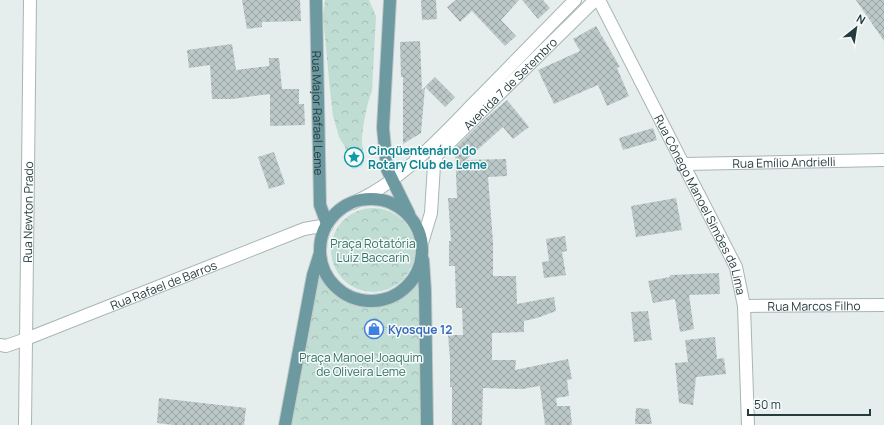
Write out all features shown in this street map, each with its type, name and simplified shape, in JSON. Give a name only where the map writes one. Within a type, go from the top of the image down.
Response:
[{"type":"main road","name":"Rua Major Rafael Leme","points":[[316,0],[320,205],[327,225]]},
{"type":"main road","points":[[390,0],[383,128],[387,168],[411,219],[418,230],[422,248],[425,290],[427,425]]},
{"type":"main road","points":[[285,425],[313,275],[322,237],[327,225],[338,211],[352,203],[368,199],[385,201],[400,208],[411,219]]},
{"type":"main road","points":[[320,250],[324,268],[335,285],[342,292],[370,301],[386,298],[405,288],[419,269],[422,248]]},
{"type":"street","name":"Rua Newton Prado","points":[[24,425],[30,0]]},
{"type":"street","name":"Avenida 7 de Setembro","points":[[352,203],[373,193],[392,180],[432,146],[575,0]]},
{"type":"street","name":"Avenida 7 de Setembro","points":[[422,248],[431,213],[434,165],[437,155],[595,0]]},
{"type":"street","name":"Rua Cônego Manoel Simões da Lima","points":[[599,0],[736,267],[744,306],[748,425]]},
{"type":"street","name":"Rua Emílio Andrielli","points":[[684,164],[884,160]]},
{"type":"street","name":"Rua Rafael de Barros","points":[[0,346],[6,346],[26,339],[304,229],[327,225]]},
{"type":"street","name":"Rua Marcos Filho","points":[[744,306],[884,305]]},
{"type":"green space","points":[[325,0],[369,0],[376,16],[372,91],[368,102],[362,138],[364,159],[362,166],[353,169],[347,162],[345,147],[339,137],[333,116],[323,16]]},
{"type":"green space","name":"Praça Rotatória Luiz Baccarin","points":[[373,208],[389,211],[403,220],[412,234],[415,250],[412,266],[403,280],[389,289],[373,292],[357,289],[343,280],[334,266],[331,250],[334,234],[343,220],[357,211]]},
{"type":"green space","name":"Praça Manoel Joaquim de Oliveira Leme","points":[[322,265],[330,282],[338,291],[363,303],[391,299],[424,271],[427,425],[285,425],[314,277]]},
{"type":"building","points":[[242,0],[300,0],[301,21],[262,22],[262,27],[247,29]]},
{"type":"building","points":[[421,0],[436,0],[437,19],[422,20]]},
{"type":"building","points":[[456,0],[519,0],[501,20],[516,36],[505,46],[472,11],[460,22],[447,7]]},
{"type":"building","points":[[522,0],[543,0],[550,8],[538,19]]},
{"type":"building","points":[[856,0],[884,0],[884,41]]},
{"type":"building","points":[[596,26],[620,67],[617,68],[629,96],[607,106],[598,85],[554,104],[538,70],[580,51],[573,39]]},
{"type":"building","points":[[420,41],[422,90],[425,87],[421,133],[403,144],[403,77],[401,77],[400,42]]},
{"type":"building","points":[[232,44],[236,70],[269,66],[269,58],[279,58],[282,89],[299,89],[299,104],[304,104],[305,125],[270,126],[270,94],[232,99],[212,99],[210,65],[189,68],[187,50]]},
{"type":"building","points":[[435,77],[455,97],[445,107],[425,87]]},
{"type":"building","points":[[507,100],[529,127],[513,139],[503,127],[466,160],[506,159],[507,176],[488,177],[493,242],[493,276],[516,276],[517,304],[554,297],[556,311],[524,321],[524,332],[492,333],[492,360],[516,360],[515,370],[568,359],[572,379],[567,380],[569,396],[556,398],[557,406],[570,406],[572,425],[545,425],[540,386],[522,389],[483,388],[482,425],[452,425],[452,387],[450,387],[448,335],[463,335],[462,308],[456,308],[455,266],[449,266],[449,241],[451,241],[448,198],[457,198],[455,148]]},
{"type":"building","points":[[653,128],[657,140],[623,150],[619,138]]},
{"type":"building","points":[[274,152],[285,184],[269,189],[258,157]]},
{"type":"building","points":[[676,198],[682,230],[636,237],[631,206]]},
{"type":"building","points":[[565,236],[567,251],[562,252],[566,275],[544,278],[542,262],[549,261],[546,239]]},
{"type":"building","points":[[719,273],[720,294],[689,295],[694,329],[680,332],[675,299],[653,303],[648,281],[670,277],[670,275]]},
{"type":"building","points":[[648,311],[652,340],[634,342],[631,312]]},
{"type":"building","points":[[715,337],[717,359],[724,358],[726,374],[696,377],[693,405],[679,403],[675,363],[688,362],[685,340]]},
{"type":"building","points":[[159,398],[246,408],[244,425],[173,425],[157,423]]},
{"type":"building","points":[[636,408],[649,409],[652,424],[635,424]]},
{"type":"place","name":"Cinqüentenário do Rotary Club de Leme","points":[[354,157]]},
{"type":"place","name":"Kyosque 12","points":[[374,329]]}]
